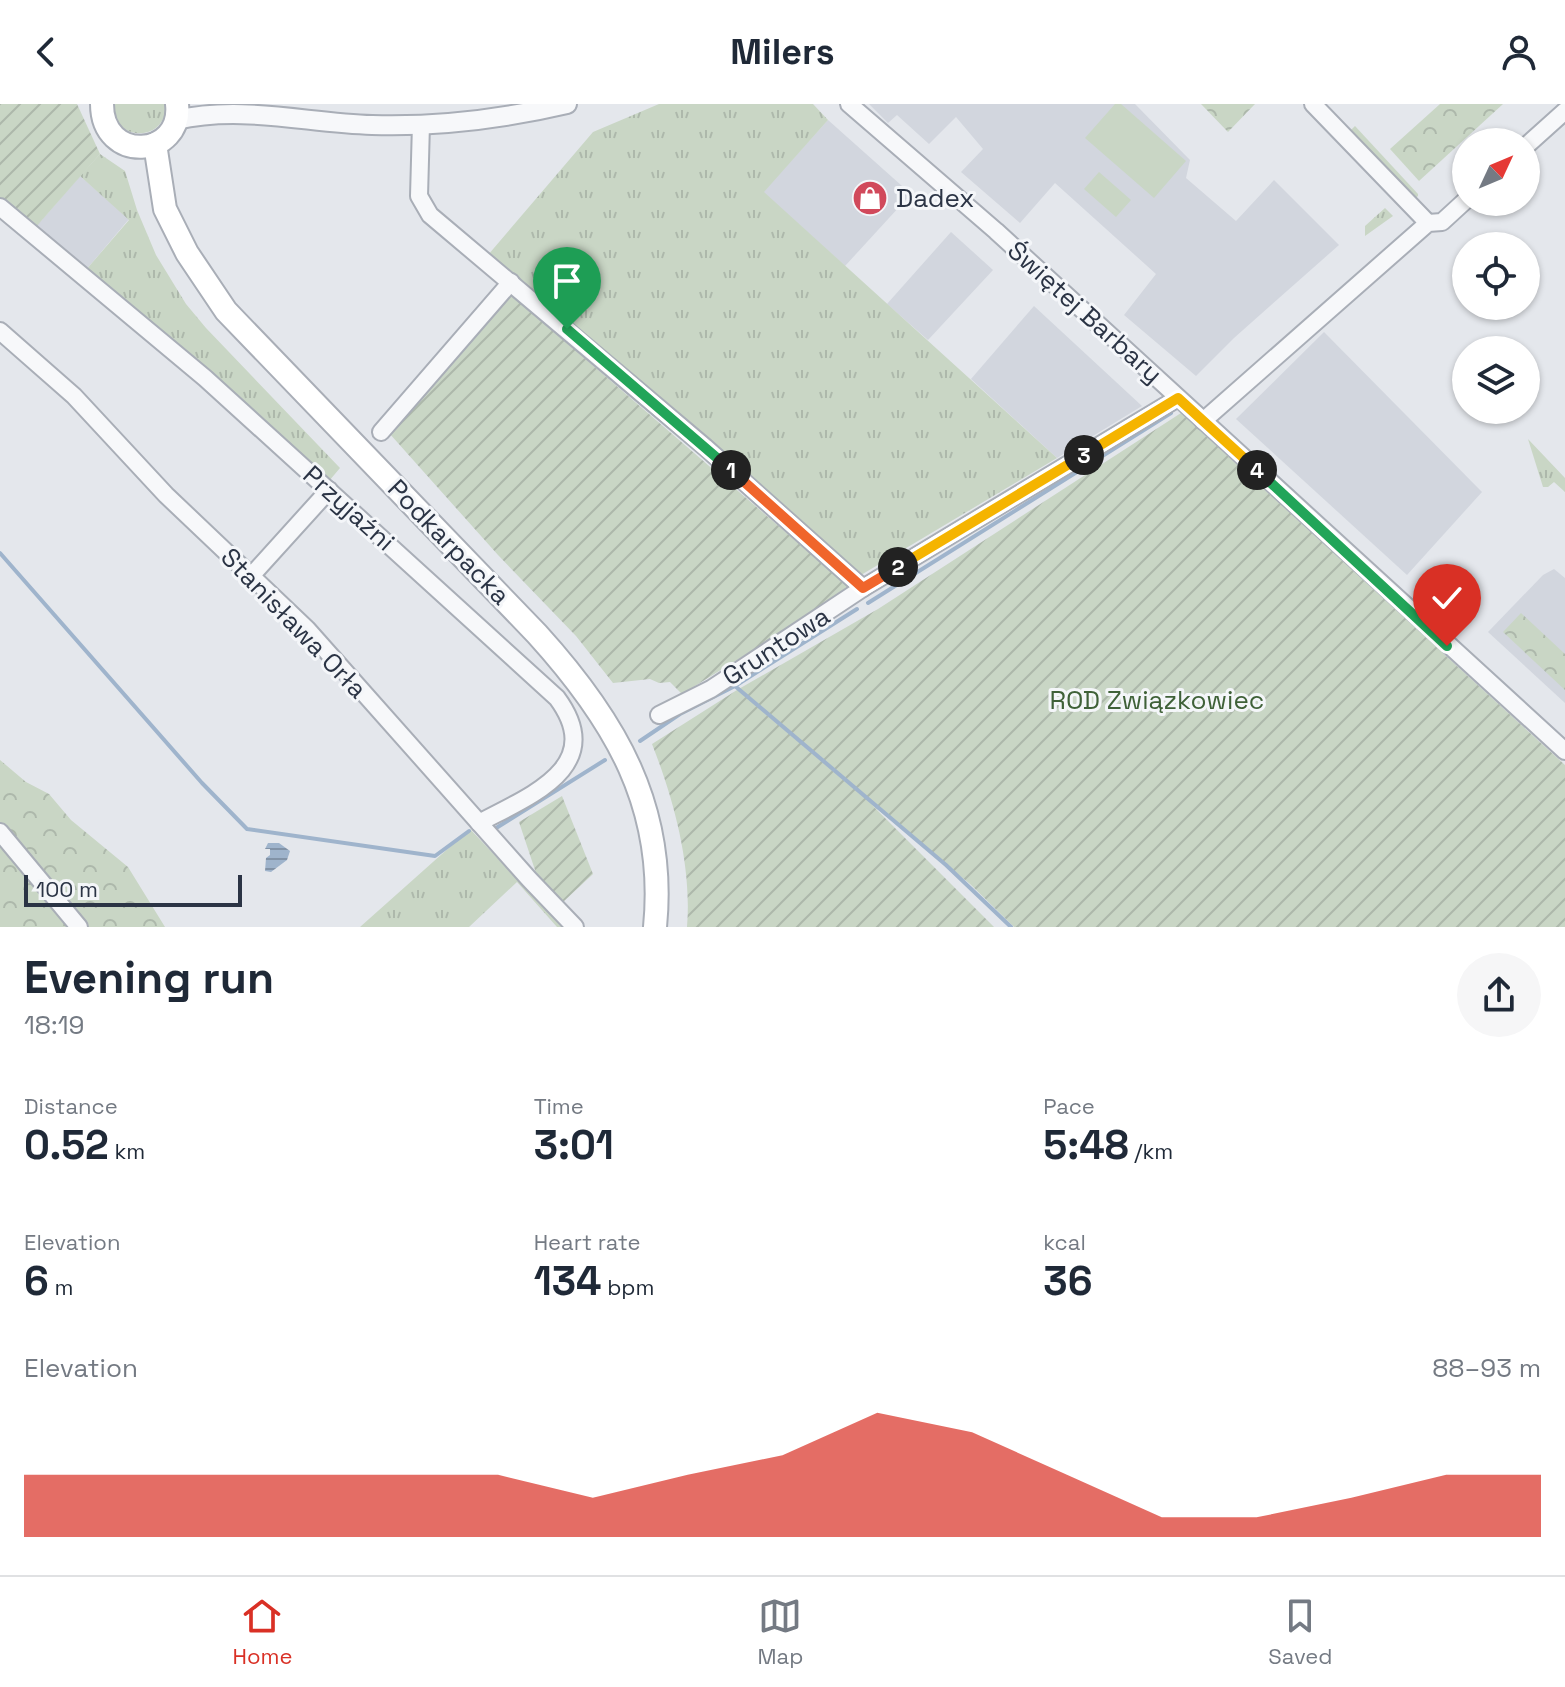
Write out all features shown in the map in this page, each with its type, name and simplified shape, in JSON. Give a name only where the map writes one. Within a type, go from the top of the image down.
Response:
[{"type":"main road","points":[[102,104],[106,128],[114,138],[126,145],[147,146],[172,130],[177,112]]},
{"type":"main road","name":"Podkarpacka","points":[[147,146],[153,185],[161,194],[187,253],[226,311],[537,634],[604,718],[629,761],[648,819],[656,869],[655,927]]},
{"type":"street","points":[[241,104],[281,110],[323,122],[421,124],[506,117],[567,104]]},
{"type":"street","name":"Świętej Barbary","points":[[849,104],[996,231],[1565,751]]},
{"type":"street","points":[[1317,105],[1428,223]]},
{"type":"street","points":[[177,112],[281,110]]},
{"type":"street","points":[[1540,133],[1565,111]]},
{"type":"street","points":[[421,124],[419,196],[430,215],[705,447],[863,588]]},
{"type":"street","name":"Przyjaźni","points":[[0,207],[205,378],[557,698],[570,720],[574,740],[563,770],[548,785],[479,823]]},
{"type":"street","points":[[1203,421],[1428,223],[1442,222],[1452,213]]},
{"type":"street","points":[[381,432],[511,282]]},
{"type":"street","name":"Stanisława Orła","points":[[0,331],[74,396],[166,495],[307,629],[575,927]]},
{"type":"street","name":"Gruntowa","points":[[659,715],[711,689],[863,588],[1178,398]]},
{"type":"street","points":[[252,575],[329,490]]},
{"type":"street","points":[[0,832],[79,927]]},
{"type":"shaded area","points":[[869,104],[1135,104],[1190,160],[1186,178],[1236,221],[1274,180],[1339,245],[1196,376],[1124,315],[1156,274],[1055,183],[1020,223],[961,172],[983,149],[956,117],[929,144],[897,115],[888,123]]},
{"type":"shaded area","points":[[828,120],[911,194],[845,266],[763,192]]},
{"type":"shaded area","points":[[80,176],[129,219],[85,271],[35,228]]},
{"type":"shaded area","points":[[951,232],[993,270],[928,340],[887,304]]},
{"type":"shaded area","points":[[1034,306],[1142,406],[1057,458],[971,379]]},
{"type":"shaded area","points":[[1324,332],[1482,492],[1407,575],[1236,419]]},
{"type":"shaded area","points":[[1554,569],[1565,578],[1565,703],[1488,632],[1543,575]]},
{"type":"green space","points":[[0,104],[77,104],[100,154],[35,228],[0,200]]},
{"type":"green space","points":[[113,104],[166,104],[164,117],[158,126],[140,133],[121,126],[115,117]]},
{"type":"green space","points":[[659,104],[813,104],[828,120],[764,192],[1057,458],[861,575],[616,360],[488,255],[593,132]]},
{"type":"green space","points":[[1115,104],[1121,104],[1186,161],[1154,198],[1085,138]]},
{"type":"green space","points":[[1201,104],[1255,104],[1228,132]]},
{"type":"green space","points":[[1440,104],[1503,104],[1477,128],[1452,128],[1452,151],[1419,181],[1390,149]]},
{"type":"green space","points":[[1355,126],[1418,196],[1413,200],[1350,131]]},
{"type":"green space","points":[[100,154],[125,171],[156,255],[186,304],[340,468],[329,481],[85,271],[129,220],[80,176]]},
{"type":"green space","points":[[1099,172],[1131,200],[1116,217],[1084,189]]},
{"type":"green space","points":[[1385,208],[1393,216],[1365,236],[1365,226]]},
{"type":"green space","points":[[508,292],[849,587],[832,601],[682,694],[670,682],[659,683],[650,679],[613,683],[576,636],[498,555],[389,433]]},
{"type":"green space","name":"ROD Związkowiec","points":[[1181,413],[1565,765],[1565,927],[1014,927],[970,884],[872,805],[994,927],[687,927],[687,881],[680,834],[652,744],[737,690],[878,609]]},
{"type":"green space","points":[[1528,439],[1565,478],[1565,492],[1554,482],[1543,487]]},
{"type":"green space","points":[[1521,613],[1565,654],[1565,690],[1503,632]]},
{"type":"green space","points":[[0,760],[26,782],[49,794],[71,820],[128,867],[165,927],[0,927]]},
{"type":"green space","points":[[562,796],[593,874],[562,903],[537,876],[519,822]]},
{"type":"green space","points":[[470,829],[562,927],[557,927],[517,882],[469,927],[360,927]]},
{"type":"water","points":[[268,843],[279,843],[290,851],[287,860],[271,872],[265,871],[266,858],[270,855],[270,849],[265,849]]},
{"type":"waterway","points":[[868,603],[1171,413]]},
{"type":"waterway","points":[[0,553],[202,783],[247,829],[435,856],[469,831]]},
{"type":"waterway","points":[[640,741],[857,609]]},
{"type":"waterway","points":[[735,686],[946,865],[1011,927]]},
{"type":"waterway","points":[[493,830],[605,760]]},
{"type":"place","name":"Dadex","points":[[870,198]]},
{"type":"route","points":[[567,329],[863,588],[1178,398],[1447,646]]}]
